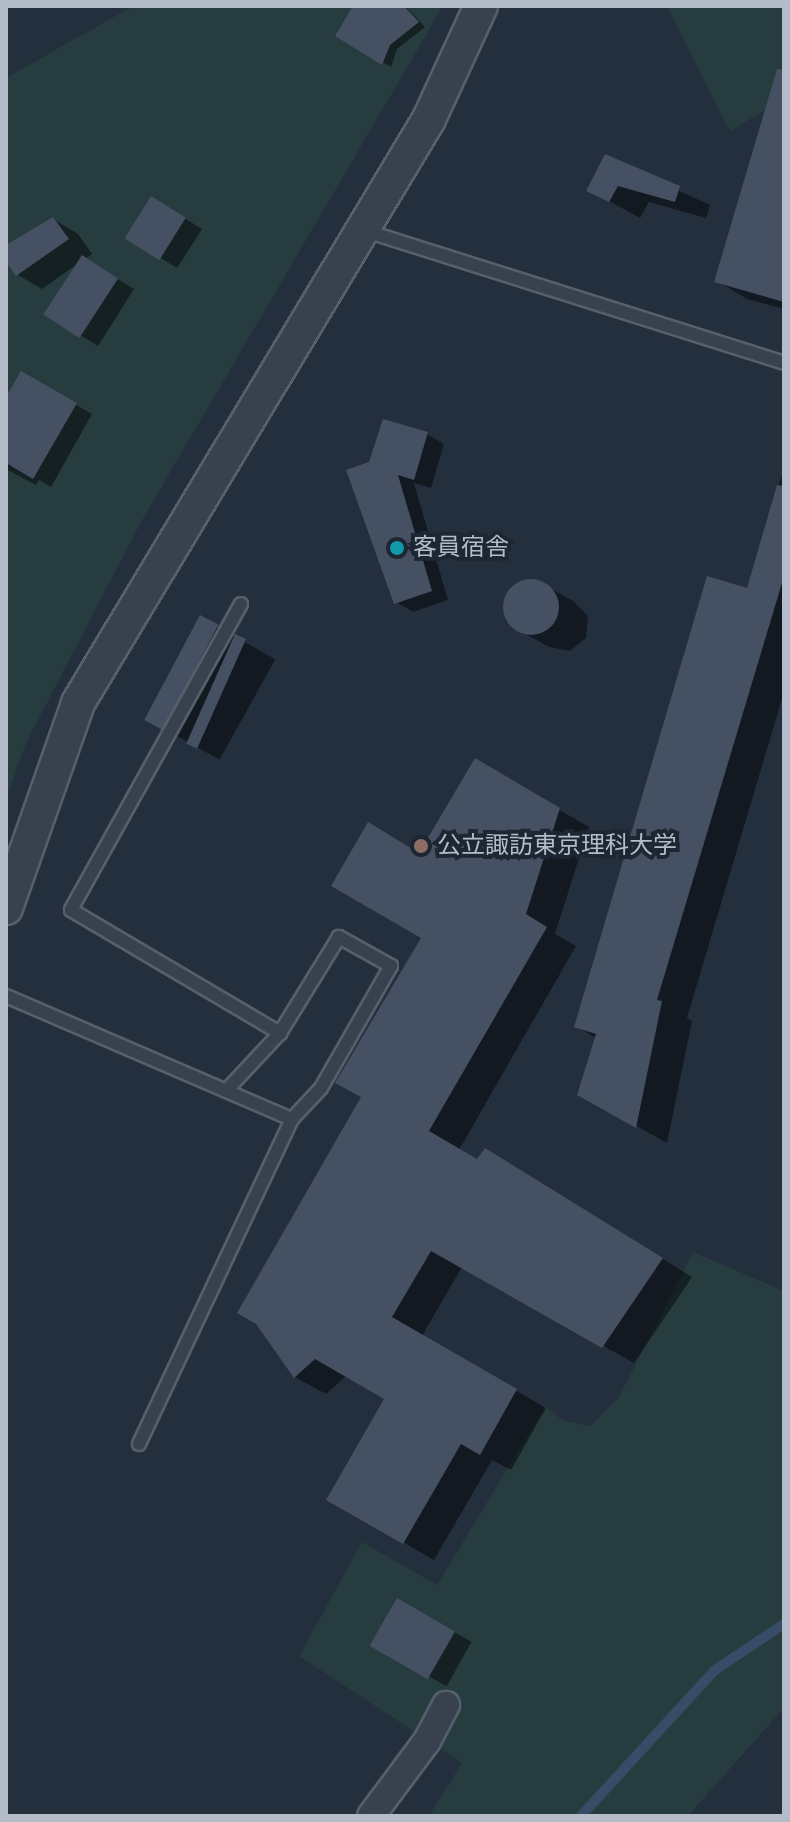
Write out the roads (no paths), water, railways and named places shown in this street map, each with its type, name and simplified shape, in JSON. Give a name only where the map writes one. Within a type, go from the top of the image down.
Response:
[{"type":"street","points":[[6,908],[78,703],[360,229],[429,119],[481,6]]},
{"type":"street","points":[[371,1816],[427,1741],[446,1705]]},
{"type":"lane","points":[[360,229],[784,363]]},
{"type":"lane","points":[[241,604],[71,910],[280,1033]]},
{"type":"lane","points":[[139,1444],[292,1119],[321,1088],[391,966],[339,937],[280,1033],[226,1091]]},
{"type":"lane","points":[[6,996],[292,1119]]},
{"type":"waterway","points":[[581,1816],[715,1670],[784,1624]]},
{"type":"place","name":"客員宿舎","points":[[397,548]]},
{"type":"place","name":"公立諏訪東京理科大学","points":[[421,846]]}]
